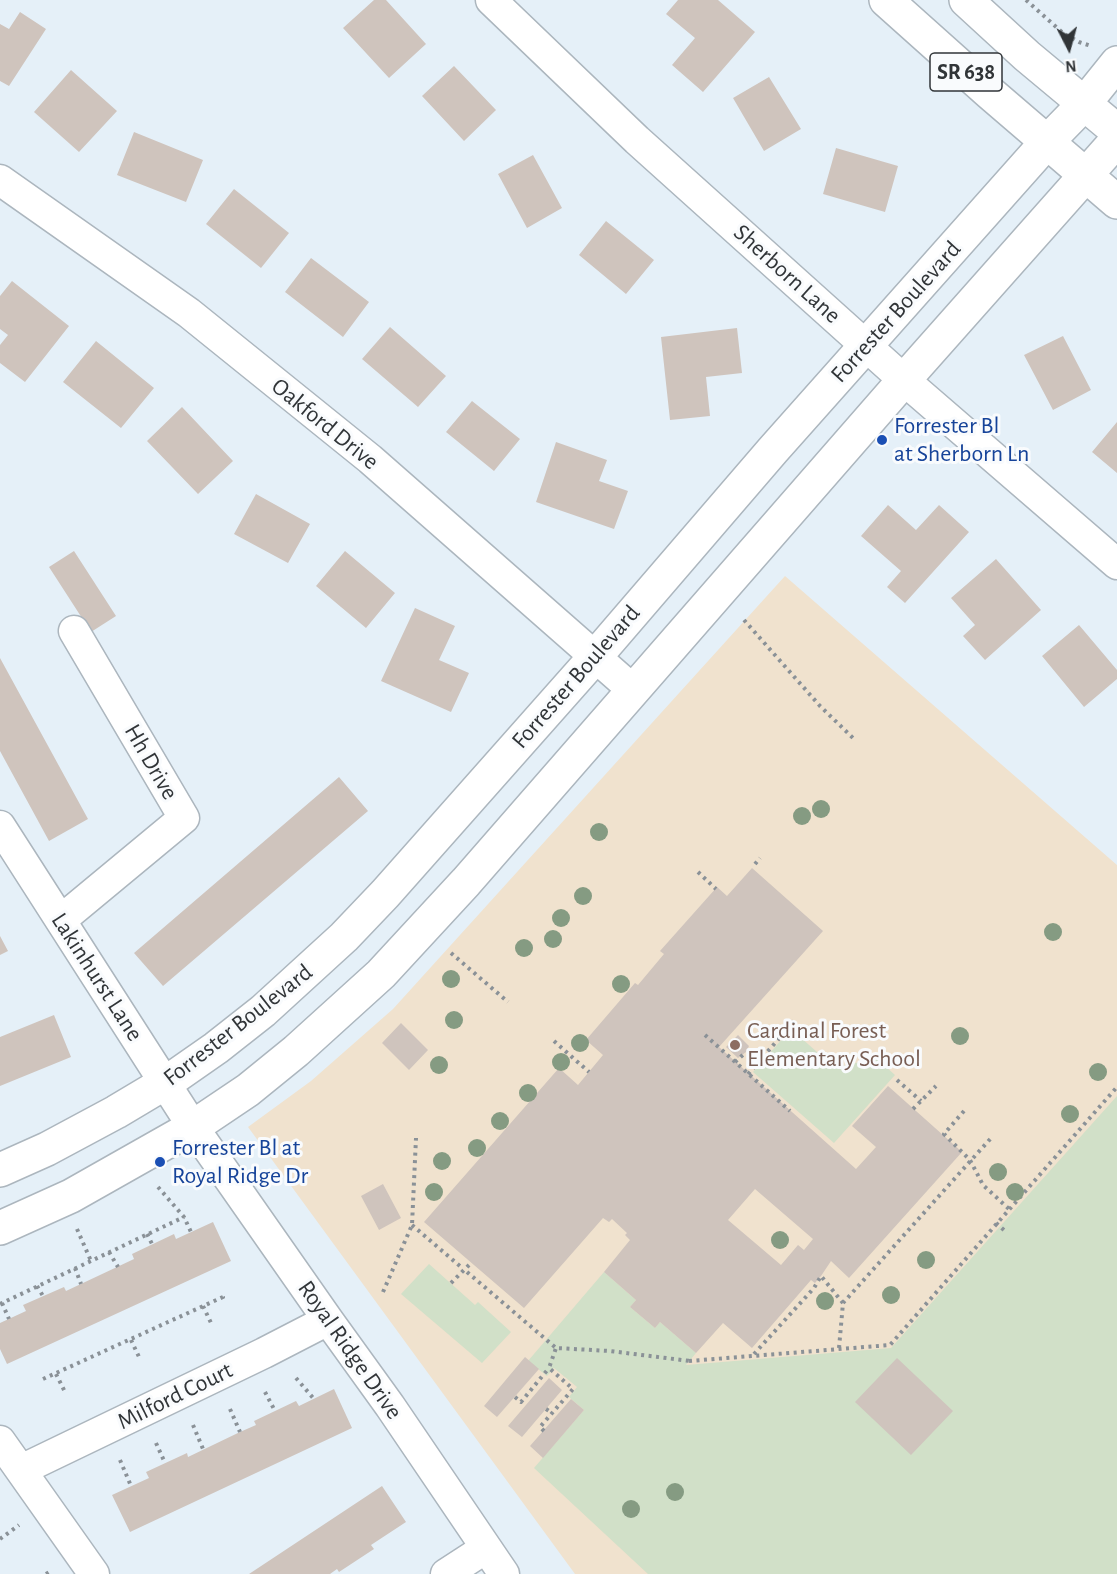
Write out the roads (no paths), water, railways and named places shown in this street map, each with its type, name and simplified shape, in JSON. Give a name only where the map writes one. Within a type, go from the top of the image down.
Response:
[{"type":"street","name":"Sherborn Lane","points":[[491,0],[637,140],[904,380],[1117,564]]},
{"type":"street","name":"SR 638","points":[[886,0],[1117,202]]},
{"type":"street","name":"SR 638","points":[[966,0],[1117,131]]},
{"type":"street","name":"Forrester Boulevard","points":[[0,1170],[47,1149],[165,1083],[216,1048],[262,1011],[344,937],[385,894],[595,657],[772,450],[1084,104],[1116,64]]},
{"type":"street","points":[[0,1228],[71,1196],[194,1127],[248,1090],[296,1051],[381,974],[431,922],[904,380],[1117,140]]},
{"type":"street","name":"Oakford Drive","points":[[0,180],[189,314],[370,459],[633,690]]},
{"type":"street","name":"Hh Drive","points":[[61,920],[184,818],[74,631]]},
{"type":"street","name":"Lakinhurst Lane","points":[[0,826],[194,1127]]},
{"type":"street","name":"Royal Ridge Drive","points":[[194,1127],[390,1406],[504,1574]]},
{"type":"street","name":"Milford Court","points":[[21,1470],[328,1320]]},
{"type":"street","points":[[0,1441],[94,1574]]},
{"type":"street","points":[[447,1574],[486,1548]]},
{"type":"place","name":"Forrester Bl at Sherborn Ln","points":[[882,440]]},
{"type":"place","name":"Cardinal Forest Elementary School","points":[[735,1045]]},
{"type":"place","name":"Forrester Bl at Royal Ridge Dr","points":[[160,1162]]}]
